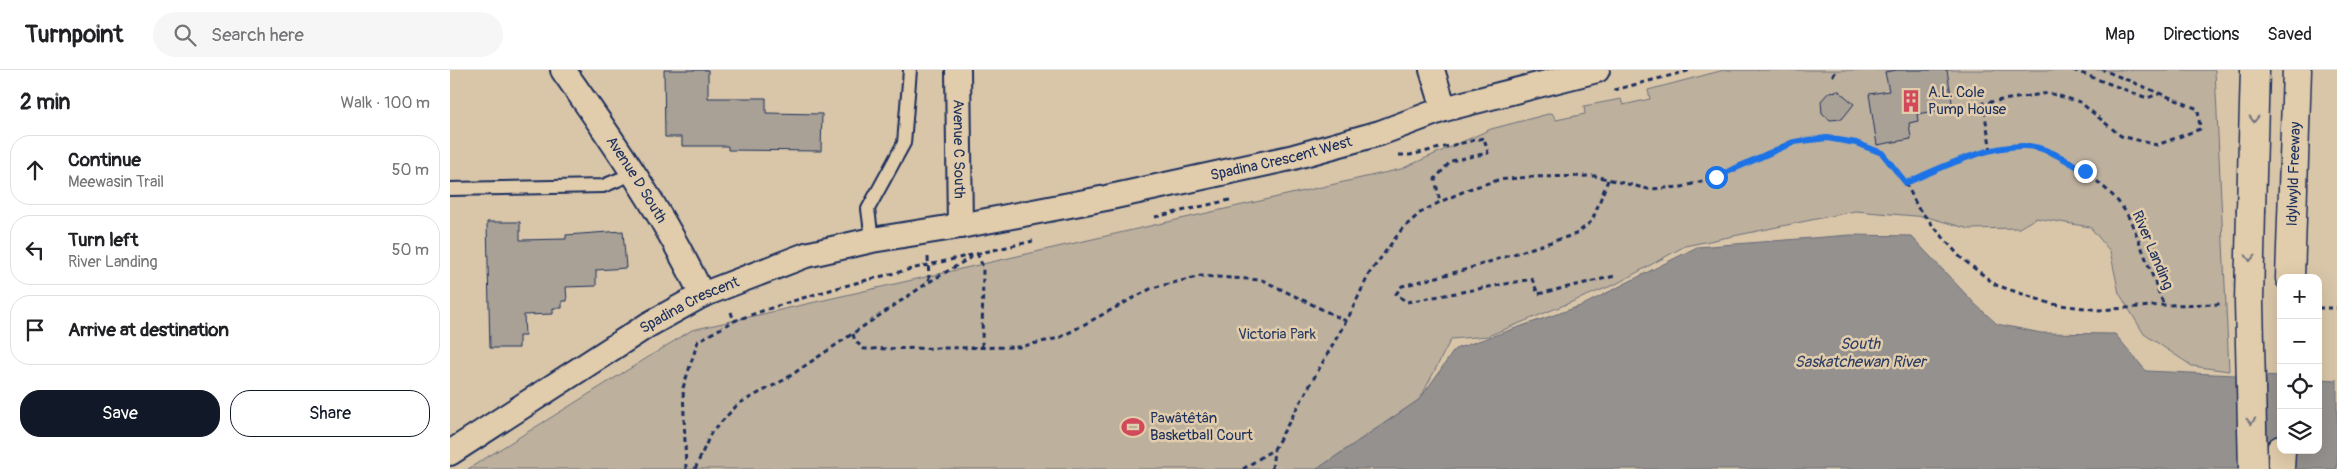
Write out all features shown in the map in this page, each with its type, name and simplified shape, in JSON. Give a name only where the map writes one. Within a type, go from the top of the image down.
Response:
[{"type":"highway","points":[[2253,469],[2249,302],[2255,70]]},
{"type":"highway","name":"Idylwyld Freeway","points":[[2290,274],[2297,70]]},
{"type":"highway","points":[[2280,469],[2281,454]]},
{"type":"street","name":"Avenue D South","points":[[563,70],[636,173],[682,254],[712,290]]},
{"type":"street","name":"Avenue C South","points":[[958,70],[960,226]]},
{"type":"street","points":[[1432,70],[1444,109]]},
{"type":"street","name":"Spadina Crescent West","points":[[960,226],[1106,198],[1290,158],[1380,133],[1444,109],[1597,70]]},
{"type":"street","name":"Spadina Crescent","points":[[450,453],[648,325],[712,290],[806,255],[872,240],[960,226]]},
{"type":"lane","points":[[872,240],[868,209],[904,144],[910,70]]},
{"type":"lane","points":[[450,189],[603,186],[636,173]]},
{"type":"path","points":[[1832,76],[1838,70]]},
{"type":"path","points":[[2073,70],[2147,98],[2160,93]]},
{"type":"path","points":[[1991,151],[1983,103],[2049,93],[2080,102],[2121,136],[2157,144],[2200,129],[2198,109],[2103,70]]},
{"type":"path","points":[[1394,155],[1410,155],[1484,138],[1488,153],[1451,161],[1435,179],[1440,202]]},
{"type":"path","name":"River Landing","points":[[1274,450],[1346,321],[1369,274],[1402,229],[1420,213],[1440,202],[1468,189],[1498,180],[1575,175],[1595,176],[1648,190],[1682,187],[1716,177],[1794,142],[1827,138],[1856,143],[1882,153],[1906,183],[1918,208],[1960,257],[1996,285],[2052,304],[2100,310],[2140,306],[2226,304]]},
{"type":"path","name":"River Landing","points":[[1906,183],[1952,164],[1991,151],[2025,146],[2056,154],[2085,171],[2112,193],[2130,220],[2164,305]]},
{"type":"path","points":[[1608,179],[1592,221],[1576,234],[1464,270],[1402,286],[1396,294],[1407,302],[1532,279],[1538,294],[1615,276]]},
{"type":"path","points":[[977,253],[983,267],[982,348]]},
{"type":"path","points":[[686,469],[683,388],[698,342],[734,321],[779,304],[977,253]]},
{"type":"path","points":[[695,469],[711,433],[738,404],[784,380],[930,282],[977,253]]},
{"type":"path","points":[[852,334],[855,341],[864,349],[1019,347],[1059,338],[1152,288],[1201,276],[1262,280],[1346,321]]},
{"type":"path","points":[[712,290],[734,321]]},
{"type":"path","points":[[2322,308],[2337,308]]},
{"type":"path","points":[[1244,469],[1274,450]]},
{"type":"path","points":[[1272,469],[1274,450]]},
{"type":"green space","name":"Victoria Park","points":[[1724,70],[2215,70],[2229,371],[2192,366],[2144,334],[2119,293],[2110,251],[2090,227],[2036,218],[2019,228],[1969,229],[1927,217],[1855,211],[1685,246],[1616,284],[1488,336],[1451,339],[1420,399],[1317,469],[468,469],[692,330],[1401,169],[1491,129],[1552,113],[1556,120],[1585,114],[1584,106],[1621,99],[1623,105],[1650,99],[1648,90]]},
{"type":"water","name":"South Saskatchewan River","points":[[1850,235],[1911,236],[1975,304],[1997,324],[2041,333],[2115,334],[2146,371],[2277,377],[2277,454],[2322,454],[2322,379],[2337,380],[2337,469],[1317,469],[1420,399],[1455,349],[1583,305],[1697,247]]},
{"type":"building","points":[[664,70],[708,70],[708,98],[766,98],[766,113],[822,114],[821,151],[728,150],[728,146],[682,146],[682,137],[665,137]]},
{"type":"building","name":"A.L. Cole Pump House","points":[[1897,70],[1947,70],[1953,108],[1917,114],[1918,121],[1909,123],[1911,139],[1877,145],[1869,94],[1889,91],[1885,72]]},
{"type":"building","points":[[1839,91],[1854,104],[1842,119],[1830,120],[1822,113],[1821,101],[1829,92]]},
{"type":"building","points":[[487,222],[520,222],[520,240],[566,239],[566,235],[623,231],[626,268],[596,270],[596,286],[566,287],[567,301],[562,301],[562,308],[553,308],[553,314],[524,315],[525,336],[519,336],[519,348],[490,348]]},
{"type":"place","name":"A.L. Cole Pump House","points":[[1911,101]]},
{"type":"place","name":"Pawâtêtân Basketball Court","points":[[1133,427]]},
{"type":"route","points":[[1716,177],[1794,142],[1827,138],[1856,143],[1882,153],[1906,183],[1952,164],[1991,151],[2025,146],[2056,154],[2085,171]]}]
